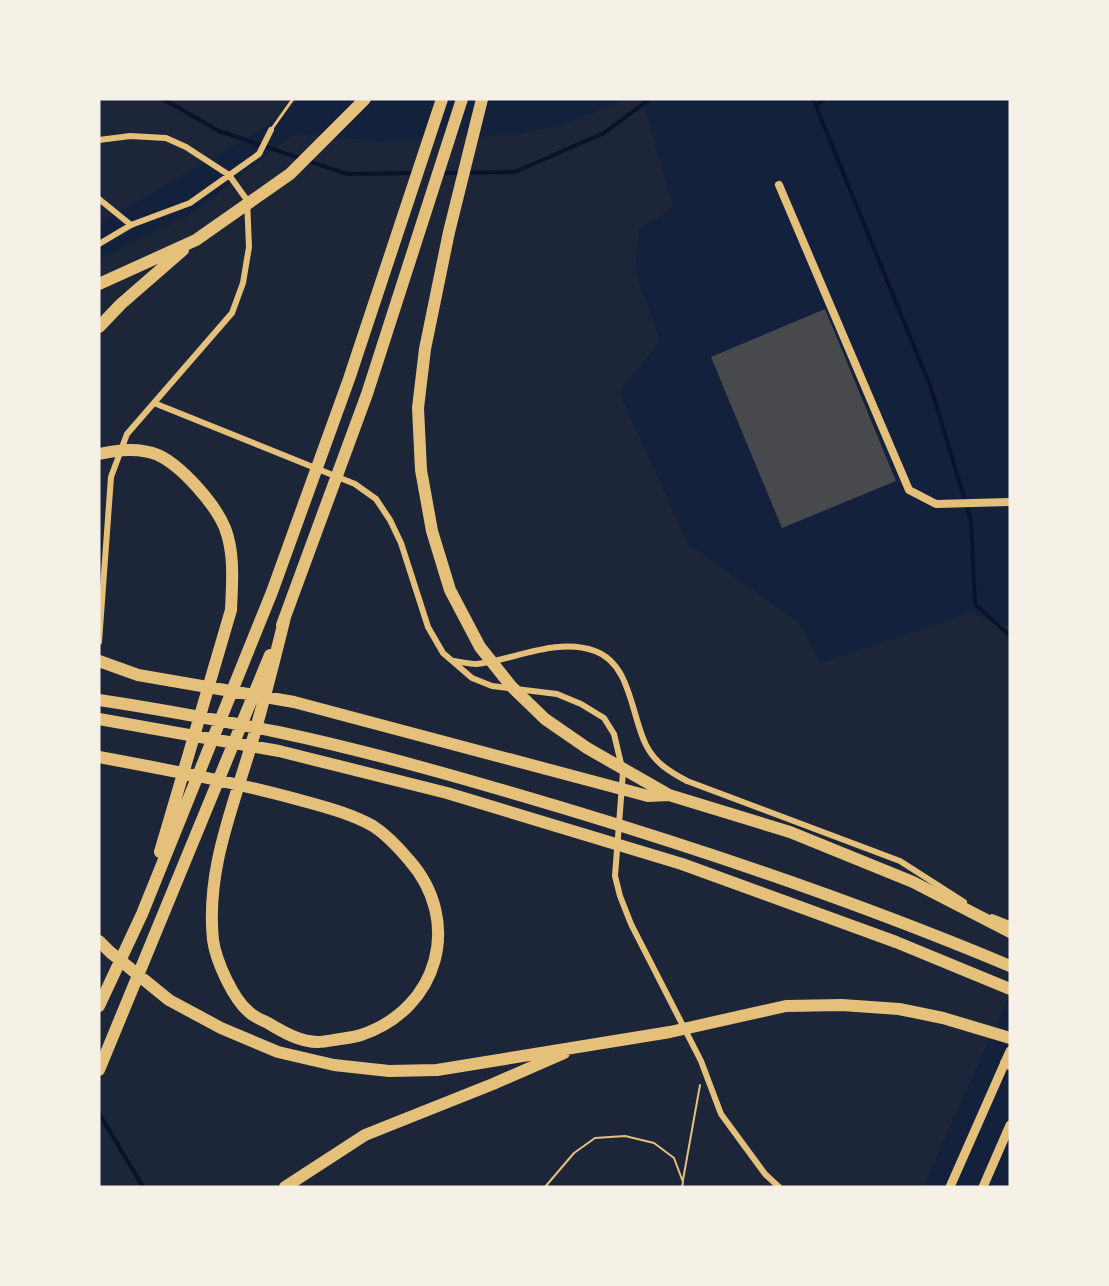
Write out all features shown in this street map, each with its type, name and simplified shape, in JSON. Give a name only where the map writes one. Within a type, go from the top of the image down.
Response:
[{"type":"highway","points":[[99,327],[144,283],[196,240],[290,174],[365,99]]},
{"type":"highway","points":[[99,1070],[285,617],[367,394],[462,99]]},
{"type":"highway","points":[[482,99],[449,232],[425,349],[418,408],[421,470],[435,541],[450,590],[480,647],[511,686],[545,719],[587,748],[669,795],[790,832],[913,882],[1010,932]]},
{"type":"highway","points":[[99,1006],[142,914],[272,592],[349,379],[441,103]]},
{"type":"highway","points":[[99,284],[196,240]]},
{"type":"highway","points":[[99,454],[125,449],[157,455],[187,477],[213,504],[226,530],[232,568],[231,610],[142,914]]},
{"type":"highway","points":[[99,757],[154,767],[279,794],[334,810],[374,826],[399,848],[420,872],[435,903],[439,932],[435,963],[420,993],[395,1018],[361,1035],[317,1042],[288,1035],[248,1012],[222,975],[213,942],[215,869],[221,841],[270,682],[285,617]]},
{"type":"highway","points":[[99,662],[138,675],[294,702],[648,796],[669,795]]},
{"type":"highway","points":[[99,700],[175,712],[280,733],[458,777],[691,847],[815,889],[1010,966]]},
{"type":"highway","points":[[99,719],[279,751],[447,793],[682,864],[896,942],[1010,989]]},
{"type":"highway","points":[[99,941],[169,1000],[220,1028],[278,1052],[334,1065],[389,1071],[437,1070],[669,1032],[786,1006],[842,1005],[899,1009],[944,1018],[1010,1038]]},
{"type":"highway","points":[[285,1187],[366,1135],[585,1044]]},
{"type":"main road","points":[[950,1187],[1007,1064],[1010,1051]]},
{"type":"main road","points":[[983,1187],[1010,1125]]},
{"type":"street","points":[[99,244],[131,225],[190,204],[258,154],[271,130]]},
{"type":"street","points":[[99,140],[130,136],[166,138],[186,147],[229,176],[247,200],[249,247],[243,284],[232,314],[127,434],[111,477],[99,642]]},
{"type":"street","points":[[779,185],[909,490],[936,504],[1006,502]]},
{"type":"street","points":[[99,199],[131,225]]},
{"type":"street","points":[[154,403],[355,484],[376,499],[390,520],[401,543],[428,627],[443,653],[472,678],[492,686],[557,694],[581,704],[604,718],[614,734],[623,772],[615,876],[631,924],[701,1061],[721,1114],[765,1174],[779,1187]]},
{"type":"street","points":[[453,660],[476,664],[530,651],[571,647],[595,651],[611,660],[621,675],[646,745],[658,762],[670,772],[687,781],[900,861],[982,913],[1010,924]]},
{"type":"lane","points":[[271,130],[293,99]]},
{"type":"path","points":[[682,1187],[699,1092],[701,1061]]},
{"type":"path","points":[[545,1187],[574,1153],[595,1138],[625,1136],[654,1143],[674,1158],[683,1182]]},
{"type":"shaded area","points":[[99,99],[299,99],[277,120],[99,224]]},
{"type":"shaded area","points":[[627,99],[642,99],[673,207],[639,230],[635,269],[660,342],[619,392],[688,544],[801,624],[820,663],[971,613],[1010,627],[1010,993],[923,1187],[99,1187],[99,259],[192,214],[293,134],[380,141],[510,135],[564,125]]},
{"type":"building","points":[[825,309],[896,481],[782,528],[711,357]]},
{"type":"waterway","points":[[163,99],[219,131],[347,174],[413,173]]},
{"type":"waterway","points":[[442,173],[515,172],[604,133],[650,99]]},
{"type":"waterway","points":[[813,99],[931,388],[971,520],[975,604],[1010,636]]},
{"type":"waterway","points":[[816,105],[825,99]]},
{"type":"waterway","points":[[99,1113],[143,1187]]}]
